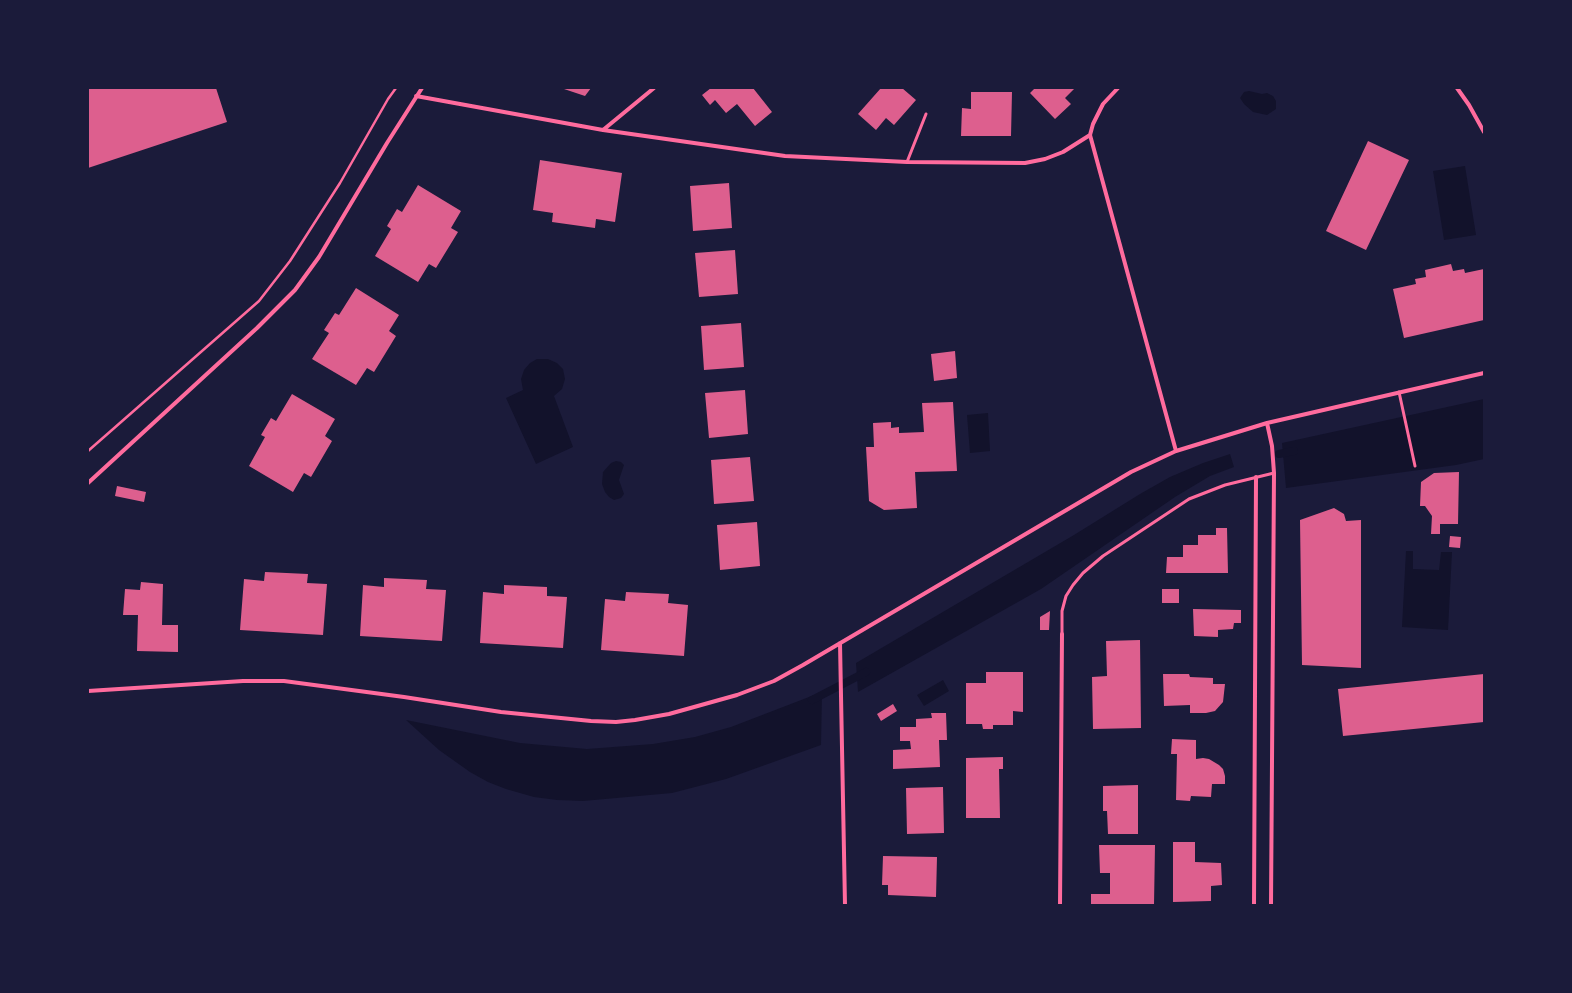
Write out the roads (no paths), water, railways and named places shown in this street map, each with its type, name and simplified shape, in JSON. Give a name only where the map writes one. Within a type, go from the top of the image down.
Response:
[{"type":"street","points":[[88,483],[257,328],[295,290],[319,258],[422,88]]},
{"type":"street","points":[[603,130],[654,88]]},
{"type":"street","points":[[1118,88],[1103,104],[1093,124],[1090,135],[1176,451]]},
{"type":"street","points":[[1457,88],[1469,105],[1484,132]]},
{"type":"street","points":[[416,96],[603,130],[785,156],[907,162],[1025,163],[1046,159],[1063,152],[1090,135]]},
{"type":"street","points":[[88,691],[243,681],[284,681],[420,699],[500,712],[591,721],[616,722],[669,714],[737,695],[774,681],[1131,472],[1176,451],[1267,423],[1484,373]]},
{"type":"street","points":[[1267,423],[1274,464],[1271,905]]},
{"type":"street","points":[[1254,905],[1256,477]]},
{"type":"street","points":[[1060,905],[1062,634]]},
{"type":"street","points":[[840,643],[844,905]]},
{"type":"lane","points":[[907,162],[926,114]]},
{"type":"lane","points":[[1399,392],[1415,466]]},
{"type":"lane","points":[[1062,634],[1062,611],[1066,596],[1083,573],[1103,556],[1189,498],[1225,485],[1274,473]]},
{"type":"waterway","points":[[1279,454],[1294,451]]},
{"type":"waterway","points":[[812,700],[866,672]]}]
